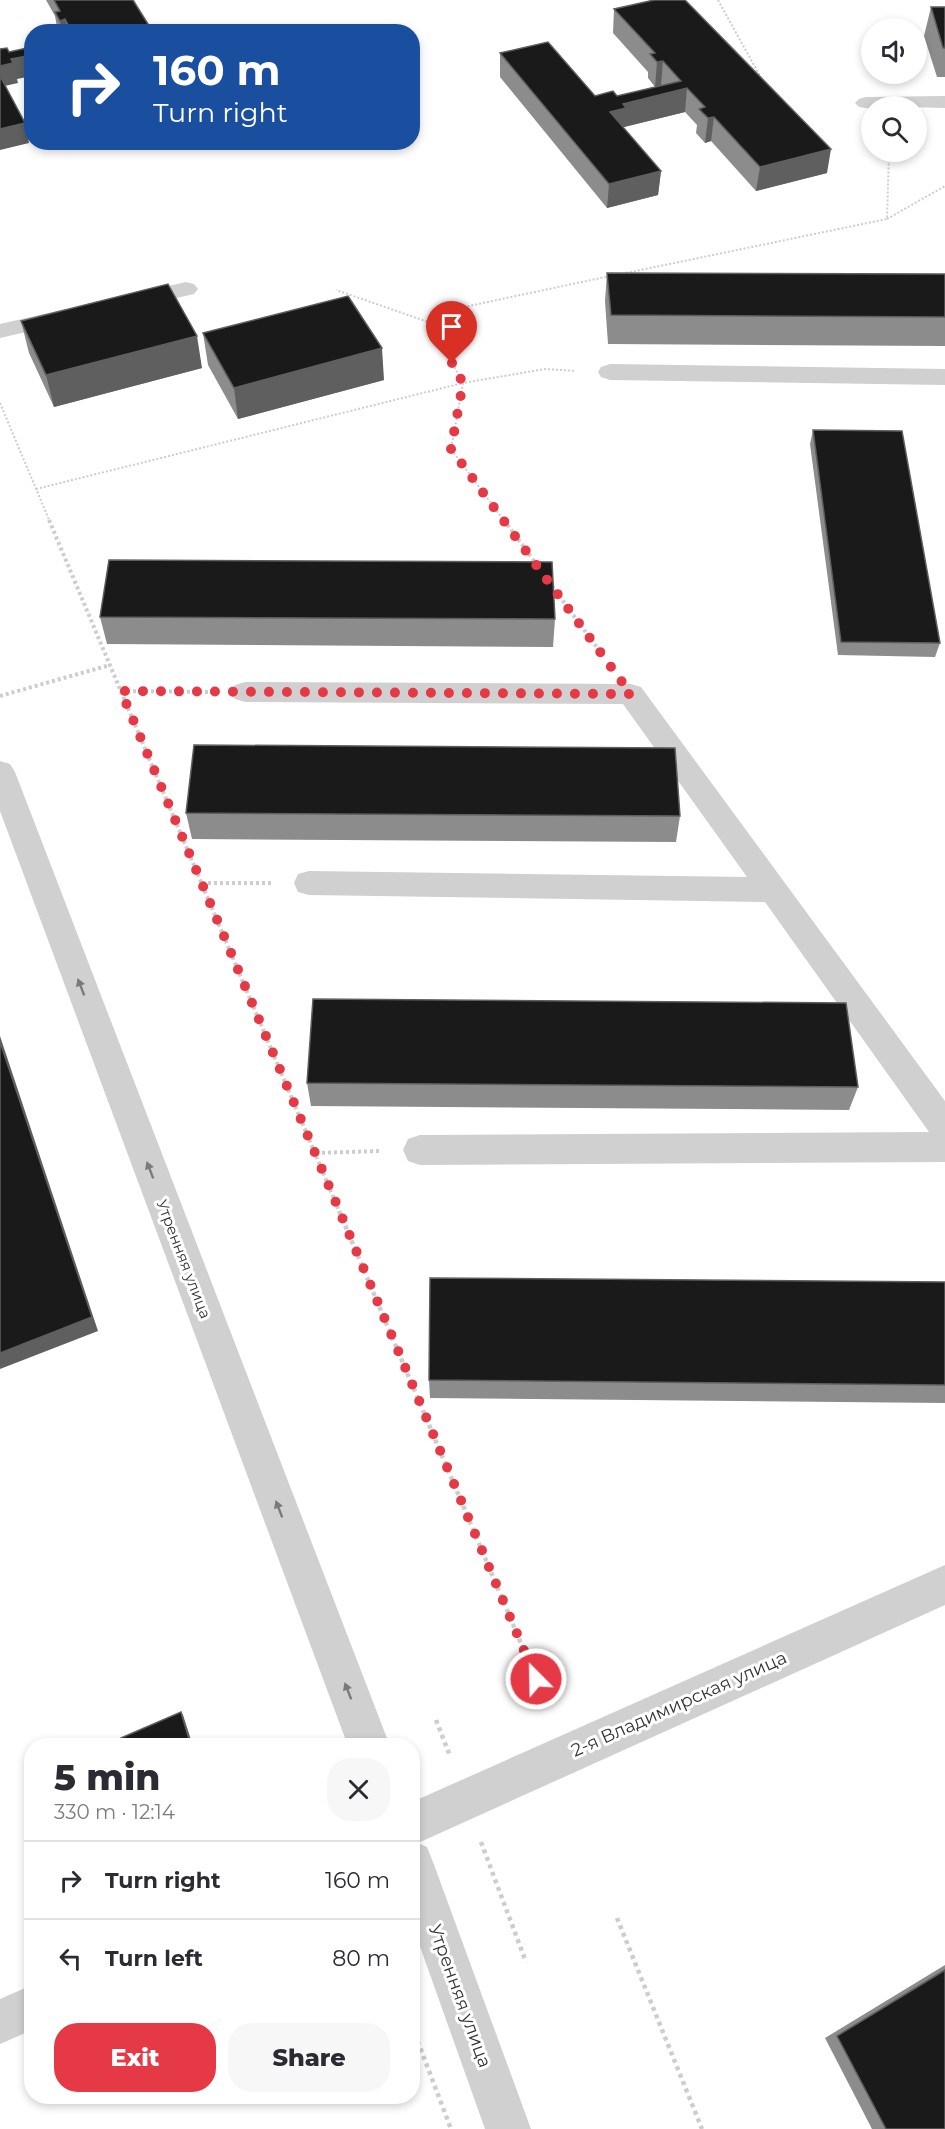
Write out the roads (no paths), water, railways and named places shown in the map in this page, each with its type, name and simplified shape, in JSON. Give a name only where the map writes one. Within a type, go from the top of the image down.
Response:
[{"type":"street","points":[[927,102],[945,102]]},
{"type":"street","points":[[0,331],[186,289]]},
{"type":"street","points":[[610,372],[945,377]]},
{"type":"street","points":[[246,692],[631,694],[945,1128]]},
{"type":"street","name":"Утренняя улица","points":[[3,789],[366,1738]]},
{"type":"street","points":[[309,883],[773,890]]},
{"type":"street","points":[[420,1150],[945,1147]]},
{"type":"street","name":"2-я Владимирская улица","points":[[420,1820],[945,1585]]},
{"type":"street","name":"Утренняя улица","points":[[420,1885],[508,2129]]},
{"type":"street","points":[[0,2022],[24,2011]]}]
